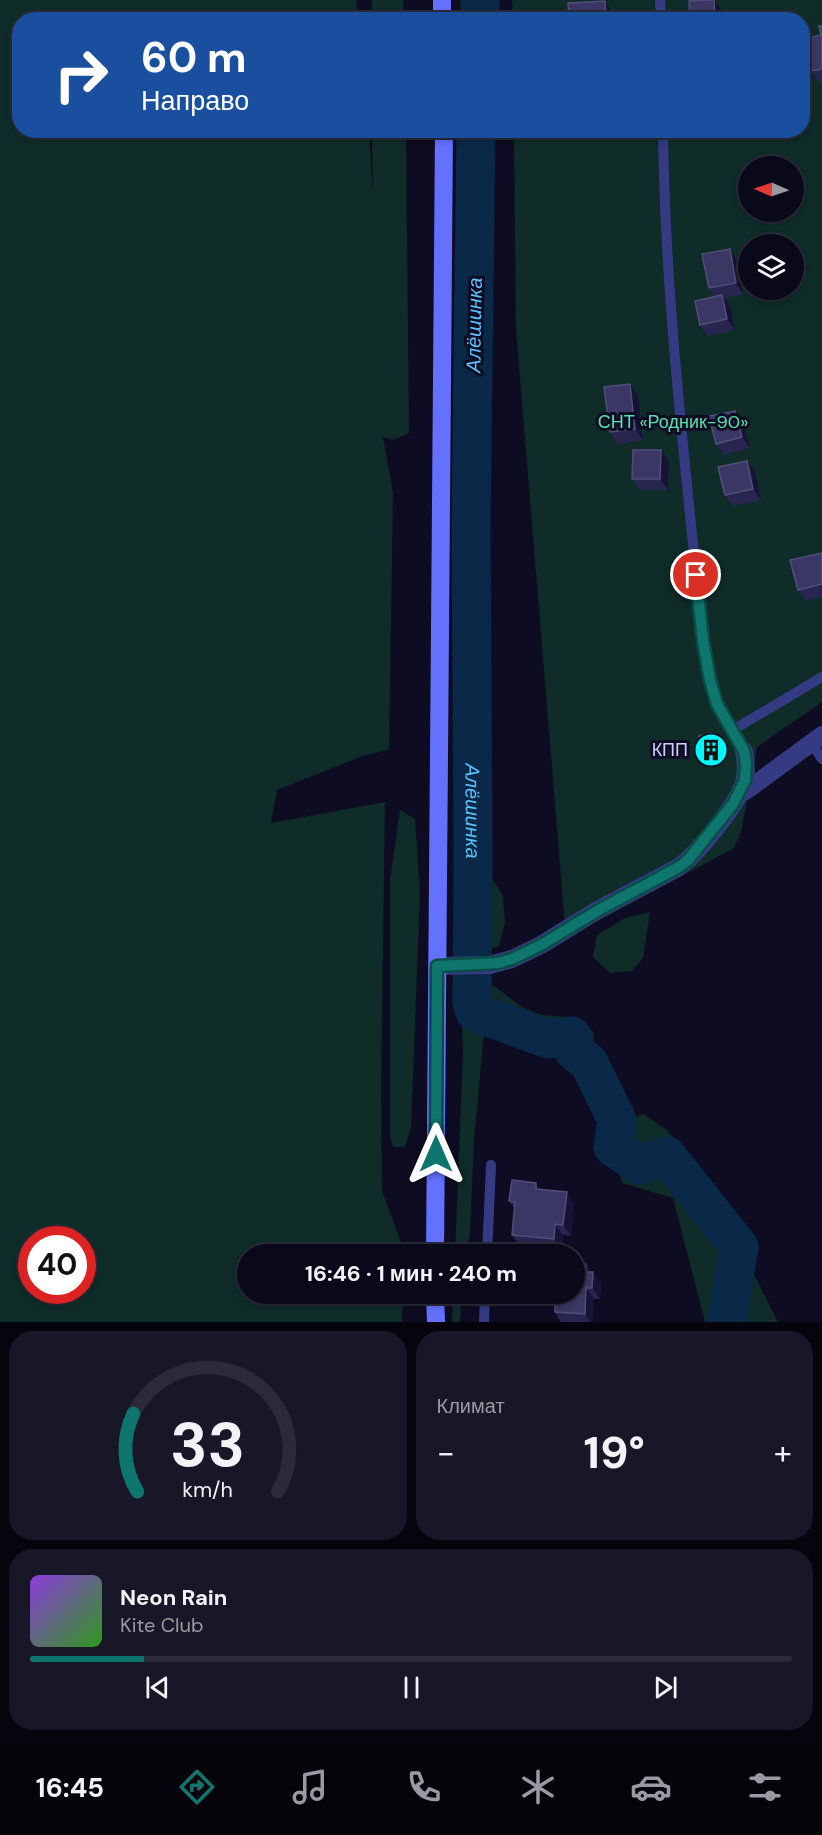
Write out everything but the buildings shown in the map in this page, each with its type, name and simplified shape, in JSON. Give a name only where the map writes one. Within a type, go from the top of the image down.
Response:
[{"type":"street","points":[[435,1244],[444,138]]},
{"type":"street","points":[[740,794],[817,739]]},
{"type":"street","points":[[437,966],[490,965],[512,959],[662,877],[688,860],[740,794],[745,780],[744,751]]},
{"type":"street","points":[[435,1304],[435,1322]]},
{"type":"lane","points":[[663,138],[666,258],[703,641],[717,704],[744,751]]},
{"type":"lane","points":[[733,730],[822,678]]},
{"type":"lane","points":[[817,739],[822,759]]},
{"type":"lane","points":[[487,1244],[491,1165]]},
{"type":"lane","points":[[484,1322],[485,1304]]},
{"type":"green space","points":[[0,0],[356,0],[358,12],[12,12],[12,138],[369,138],[373,196],[372,138],[406,138],[409,433],[393,440],[383,437],[393,493],[389,750],[365,755],[277,790],[271,823],[385,802],[382,1191],[402,1244],[237,1244],[237,1304],[403,1304],[402,1322],[0,1322]]},
{"type":"green space","points":[[372,0],[403,0],[404,12],[371,12]]},
{"type":"green space","name":"СНТ «Родник-90»","points":[[512,0],[822,0],[822,702],[757,747],[741,832],[734,848],[566,938],[516,329],[514,138],[810,138],[810,12],[513,12]]},
{"type":"green space","points":[[400,810],[415,819],[420,892],[411,1128],[405,1147],[393,1147],[390,1136],[390,880]]},
{"type":"green space","points":[[478,875],[493,880],[503,896],[505,923],[499,946],[471,954],[461,950],[465,900]]},
{"type":"green space","points":[[650,912],[643,958],[632,971],[610,973],[593,957],[597,935],[625,918]]},
{"type":"green space","points":[[477,980],[496,987],[521,1007],[542,1015],[580,1018],[594,1033],[593,1056],[521,1047],[484,1032],[474,1140],[468,1244],[455,1244],[463,1051],[461,993]]},
{"type":"green space","points":[[644,1114],[668,1131],[717,1201],[778,1322],[705,1322],[673,1198],[622,1183],[619,1170],[601,1160],[595,1147],[605,1126]]},
{"type":"green space","points":[[453,1304],[461,1304],[460,1322],[452,1322]]},
{"type":"waterway","name":"Алёшинка","points":[[480,0],[480,12]]},
{"type":"waterway","name":"Алёшинка","points":[[476,138],[471,521],[472,1004],[475,1012],[548,1039],[572,1036],[574,1051],[589,1063],[617,1120],[613,1147],[640,1165],[667,1156],[739,1247],[728,1322]]},
{"type":"place","name":"КПП","points":[[711,750]]},
{"type":"route","points":[[436,1154],[437,966],[490,965],[512,959],[662,877],[688,860],[740,794],[745,780],[744,751],[717,704],[710,680],[696,575]]}]
